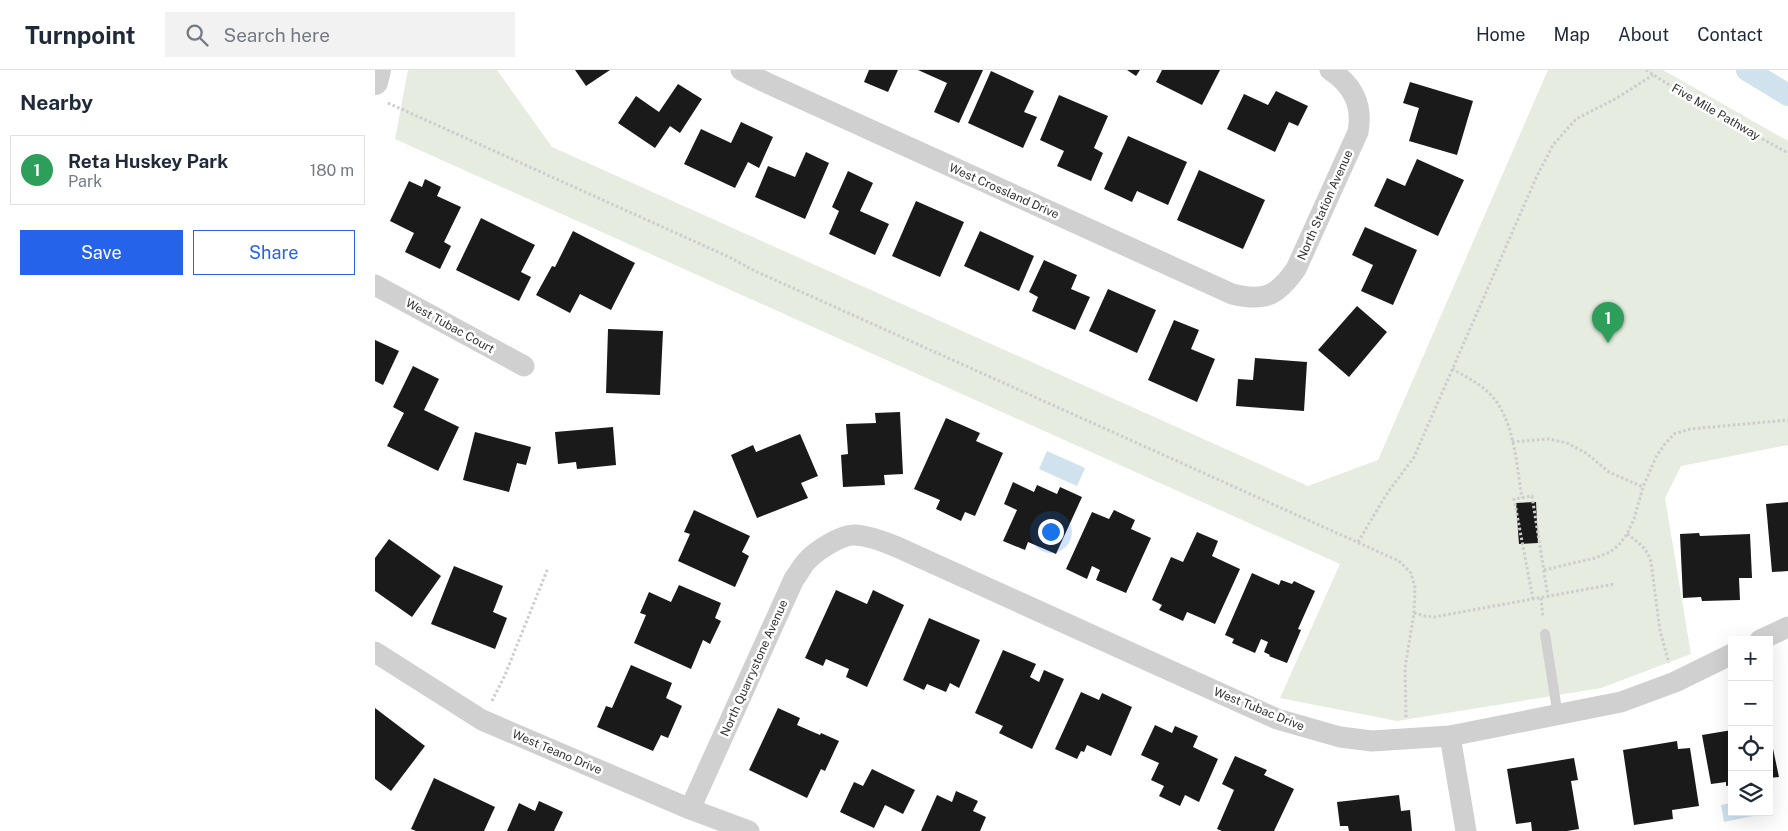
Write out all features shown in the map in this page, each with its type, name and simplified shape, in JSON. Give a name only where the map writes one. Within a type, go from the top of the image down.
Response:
[{"type":"street","points":[[378,70],[379,92]]},
{"type":"street","name":"West Crossland Drive","points":[[741,70],[1232,294],[1251,298],[1270,295]]},
{"type":"street","name":"North Station Avenue","points":[[1270,295],[1285,285],[1296,269],[1358,132],[1360,117],[1358,104],[1349,87],[1330,70]]},
{"type":"street","name":"West Tubac Court","points":[[375,285],[524,366]]},
{"type":"street","name":"West Tubac Drive","points":[[835,540],[853,535],[876,539],[897,546],[1277,719],[1310,730],[1340,737],[1372,741],[1450,736],[1558,716],[1621,702],[1675,682],[1728,656]]},
{"type":"street","name":"North Quarrystone Avenue","points":[[690,809],[794,579],[806,561],[835,540]]},
{"type":"street","points":[[1769,636],[1788,627]]},
{"type":"street","name":"West Teano Drive","points":[[375,652],[483,720],[690,809],[749,831]]},
{"type":"street","points":[[1450,736],[1466,831]]},
{"type":"lane","points":[[1545,634],[1558,716]]},
{"type":"path","name":"Five Mile Pathway","points":[[1646,70],[1694,100],[1788,153]]},
{"type":"path","points":[[1358,542],[1387,495],[1414,457],[1536,178],[1553,146],[1576,119],[1617,98],[1653,75]]},
{"type":"path","points":[[379,92],[755,271],[1399,561],[1411,573],[1415,588],[1414,613],[1405,668],[1405,713],[1407,723]]},
{"type":"path","points":[[1452,369],[1483,388],[1498,403],[1507,420],[1522,498]]},
{"type":"path","points":[[1544,570],[1610,552],[1619,545],[1634,519],[1643,487],[1656,457],[1664,444],[1674,434],[1690,429],[1788,420]]},
{"type":"path","points":[[1512,442],[1548,439],[1567,443],[1586,453],[1609,472],[1643,487]]},
{"type":"path","points":[[1533,600],[1515,499],[1531,496],[1548,596]]},
{"type":"path","points":[[1627,534],[1649,553],[1660,631],[1672,668]]},
{"type":"path","points":[[483,720],[505,675],[548,568]]},
{"type":"path","points":[[1414,613],[1434,617],[1615,584]]},
{"type":"path","points":[[1541,598],[1545,634]]},
{"type":"shaded area","points":[[408,70],[497,70],[552,147],[1308,486],[1378,460],[1548,70],[1663,70],[1788,141],[1788,445],[1681,466],[1665,498],[1691,654],[1601,688],[1397,721],[1280,698],[1340,564],[395,139]]},
{"type":"water","points":[[1047,451],[1085,468],[1077,486],[1039,469]]},
{"type":"water","points":[[1728,804],[1728,816],[1753,816],[1724,822],[1721,805]]},
{"type":"building","points":[[575,70],[610,70],[586,86]]},
{"type":"building","points":[[869,70],[898,70],[888,92],[864,82]]},
{"type":"building","points":[[918,70],[983,70],[959,123],[934,112],[947,83]]},
{"type":"building","points":[[1127,70],[1140,70],[1136,76]]},
{"type":"building","points":[[1162,70],[1220,70],[1202,105],[1156,82]]},
{"type":"building","points":[[991,71],[1034,91],[1024,112],[1037,117],[1023,148],[968,123]]},
{"type":"building","points":[[1410,82],[1473,101],[1457,155],[1409,141],[1419,108],[1403,103]]},
{"type":"building","points":[[678,84],[702,99],[680,133],[670,126],[655,148],[618,123],[636,96],[659,112]]},
{"type":"building","points":[[1276,91],[1308,106],[1298,126],[1289,122],[1275,152],[1227,129],[1244,94],[1268,105]]},
{"type":"building","points":[[1059,95],[1108,116],[1094,148],[1103,153],[1091,181],[1057,166],[1064,151],[1040,140]]},
{"type":"building","points":[[741,122],[773,137],[759,168],[748,162],[735,188],[684,164],[701,129],[731,143]]},
{"type":"building","points":[[1128,136],[1187,162],[1168,205],[1137,191],[1132,202],[1104,189]]},
{"type":"building","points":[[806,152],[829,163],[805,219],[755,197],[768,166],[795,177]]},
{"type":"building","points":[[1417,159],[1464,180],[1438,236],[1374,206],[1387,178],[1405,186]]},
{"type":"building","points":[[1199,170],[1265,200],[1243,249],[1177,220]]},
{"type":"building","points":[[848,171],[873,183],[860,211],[889,224],[875,255],[829,234],[839,211],[832,207]]},
{"type":"building","points":[[425,179],[441,187],[437,196],[461,207],[444,242],[451,246],[440,269],[405,252],[414,233],[390,221],[409,181],[422,187]]},
{"type":"building","points":[[916,201],[964,222],[940,277],[892,256]]},
{"type":"building","points":[[481,218],[535,245],[521,272],[531,277],[519,301],[456,270]]},
{"type":"building","points":[[1365,227],[1417,250],[1393,305],[1361,291],[1373,265],[1352,255]]},
{"type":"building","points":[[573,231],[635,263],[611,310],[580,294],[570,313],[536,295],[552,266],[555,267]]},
{"type":"building","points":[[980,231],[1034,256],[1019,291],[964,266]]},
{"type":"building","points":[[1044,260],[1077,275],[1071,289],[1090,297],[1075,330],[1032,311],[1038,297],[1029,292]]},
{"type":"building","points":[[1108,289],[1156,310],[1137,353],[1089,331]]},
{"type":"building","points":[[1357,306],[1387,332],[1349,377],[1318,350]]},
{"type":"building","points":[[1174,320],[1199,330],[1191,349],[1215,359],[1197,402],[1148,380]]},
{"type":"building","points":[[608,329],[663,331],[660,395],[606,393]]},
{"type":"building","points":[[375,340],[399,351],[383,385],[375,381]]},
{"type":"building","points":[[1255,358],[1307,362],[1304,411],[1236,406],[1238,379],[1253,380]]},
{"type":"building","points":[[413,366],[439,379],[424,410],[459,427],[438,471],[387,446],[404,413],[393,407]]},
{"type":"building","points":[[900,412],[903,474],[884,475],[885,485],[843,487],[841,455],[848,454],[846,424],[876,423],[875,413]]},
{"type":"building","points":[[946,418],[980,433],[976,441],[1003,453],[975,516],[965,512],[961,521],[936,509],[940,500],[914,489]]},
{"type":"building","points":[[613,427],[616,465],[577,469],[576,462],[558,464],[555,432]]},
{"type":"building","points":[[475,432],[531,447],[526,465],[517,463],[509,492],[463,480]]},
{"type":"building","points":[[800,434],[818,476],[801,483],[808,498],[757,518],[731,455],[753,445],[756,452]]},
{"type":"building","points":[[1013,482],[1034,492],[1037,485],[1057,494],[1060,487],[1082,497],[1056,554],[1028,542],[1025,550],[1003,541],[1017,510],[1004,504]]},
{"type":"building","points":[[1536,502],[1538,543],[1519,544],[1516,503]]},
{"type":"building","points":[[1788,502],[1788,571],[1772,572],[1766,504]]},
{"type":"building","points":[[694,510],[750,536],[742,552],[749,556],[735,587],[678,561],[690,534],[684,532]]},
{"type":"building","points":[[1114,510],[1135,520],[1131,529],[1151,538],[1126,593],[1096,580],[1100,570],[1092,566],[1087,579],[1066,569],[1092,512],[1109,519]]},
{"type":"building","points":[[1197,532],[1218,541],[1212,556],[1240,569],[1215,624],[1187,612],[1183,621],[1159,610],[1162,605],[1152,600],[1171,557],[1183,562]]},
{"type":"building","points":[[1699,533],[1700,536],[1750,534],[1752,578],[1739,578],[1740,600],[1702,601],[1701,597],[1683,598],[1680,534]]},
{"type":"building","points":[[389,539],[441,576],[412,617],[375,591],[375,558]]},
{"type":"building","points":[[454,566],[503,586],[493,612],[507,618],[495,649],[431,624]]},
{"type":"building","points":[[1252,573],[1279,585],[1281,580],[1292,584],[1294,581],[1315,591],[1298,629],[1301,630],[1287,663],[1264,652],[1268,642],[1261,639],[1255,653],[1232,643],[1234,639],[1225,635]]},
{"type":"building","points":[[679,585],[721,603],[715,618],[721,621],[710,644],[703,640],[691,669],[634,643],[646,615],[640,613],[649,592],[671,602]]},
{"type":"building","points":[[836,590],[867,604],[873,590],[904,605],[867,687],[846,677],[849,669],[826,659],[823,666],[805,658]]},
{"type":"building","points":[[929,618],[980,640],[959,688],[950,683],[946,692],[927,684],[924,690],[903,680]]},
{"type":"building","points":[[1003,650],[1036,664],[1030,677],[1039,682],[1044,670],[1064,679],[1032,749],[999,733],[1003,726],[975,713]]},
{"type":"building","points":[[631,665],[672,683],[666,698],[682,706],[668,738],[661,735],[653,751],[597,727],[606,706],[612,708]]},
{"type":"building","points":[[1081,692],[1099,700],[1102,693],[1132,707],[1111,756],[1087,745],[1084,752],[1081,751],[1077,759],[1055,749]]},
{"type":"building","points":[[375,708],[425,746],[391,791],[375,779]]},
{"type":"building","points":[[778,708],[800,718],[797,725],[839,741],[825,771],[821,769],[807,798],[749,770]]},
{"type":"building","points":[[1155,725],[1172,733],[1175,726],[1198,736],[1193,747],[1218,759],[1199,802],[1185,795],[1180,806],[1159,796],[1164,786],[1151,780],[1159,763],[1141,755]]},
{"type":"building","points":[[1728,731],[1728,786],[1726,786],[1726,782],[1711,784],[1702,735]]},
{"type":"building","points":[[1677,741],[1678,749],[1690,748],[1699,806],[1672,810],[1673,819],[1634,825],[1623,750]]},
{"type":"building","points":[[1773,749],[1779,777],[1773,778]]},
{"type":"building","points":[[1235,756],[1267,770],[1264,775],[1294,789],[1274,831],[1222,831],[1217,829],[1234,790],[1222,784]]},
{"type":"building","points":[[1574,758],[1578,780],[1571,781],[1579,829],[1532,831],[1531,822],[1516,824],[1507,769]]},
{"type":"building","points":[[872,769],[915,790],[903,814],[885,805],[874,828],[840,812],[854,782],[863,786]]},
{"type":"building","points":[[434,778],[495,807],[484,831],[416,831],[411,829]]},
{"type":"building","points":[[956,791],[978,801],[973,811],[986,817],[980,831],[921,831],[937,795],[952,802]]},
{"type":"building","points":[[1399,795],[1401,811],[1410,810],[1412,831],[1349,831],[1348,826],[1340,826],[1337,802]]},
{"type":"building","points":[[539,801],[563,812],[554,831],[507,831],[519,803],[535,811]]},
{"type":"waterway","points":[[1747,70],[1788,95]]},
{"type":"place","name":"Reta Huskey Park","points":[[1608,343]]}]
